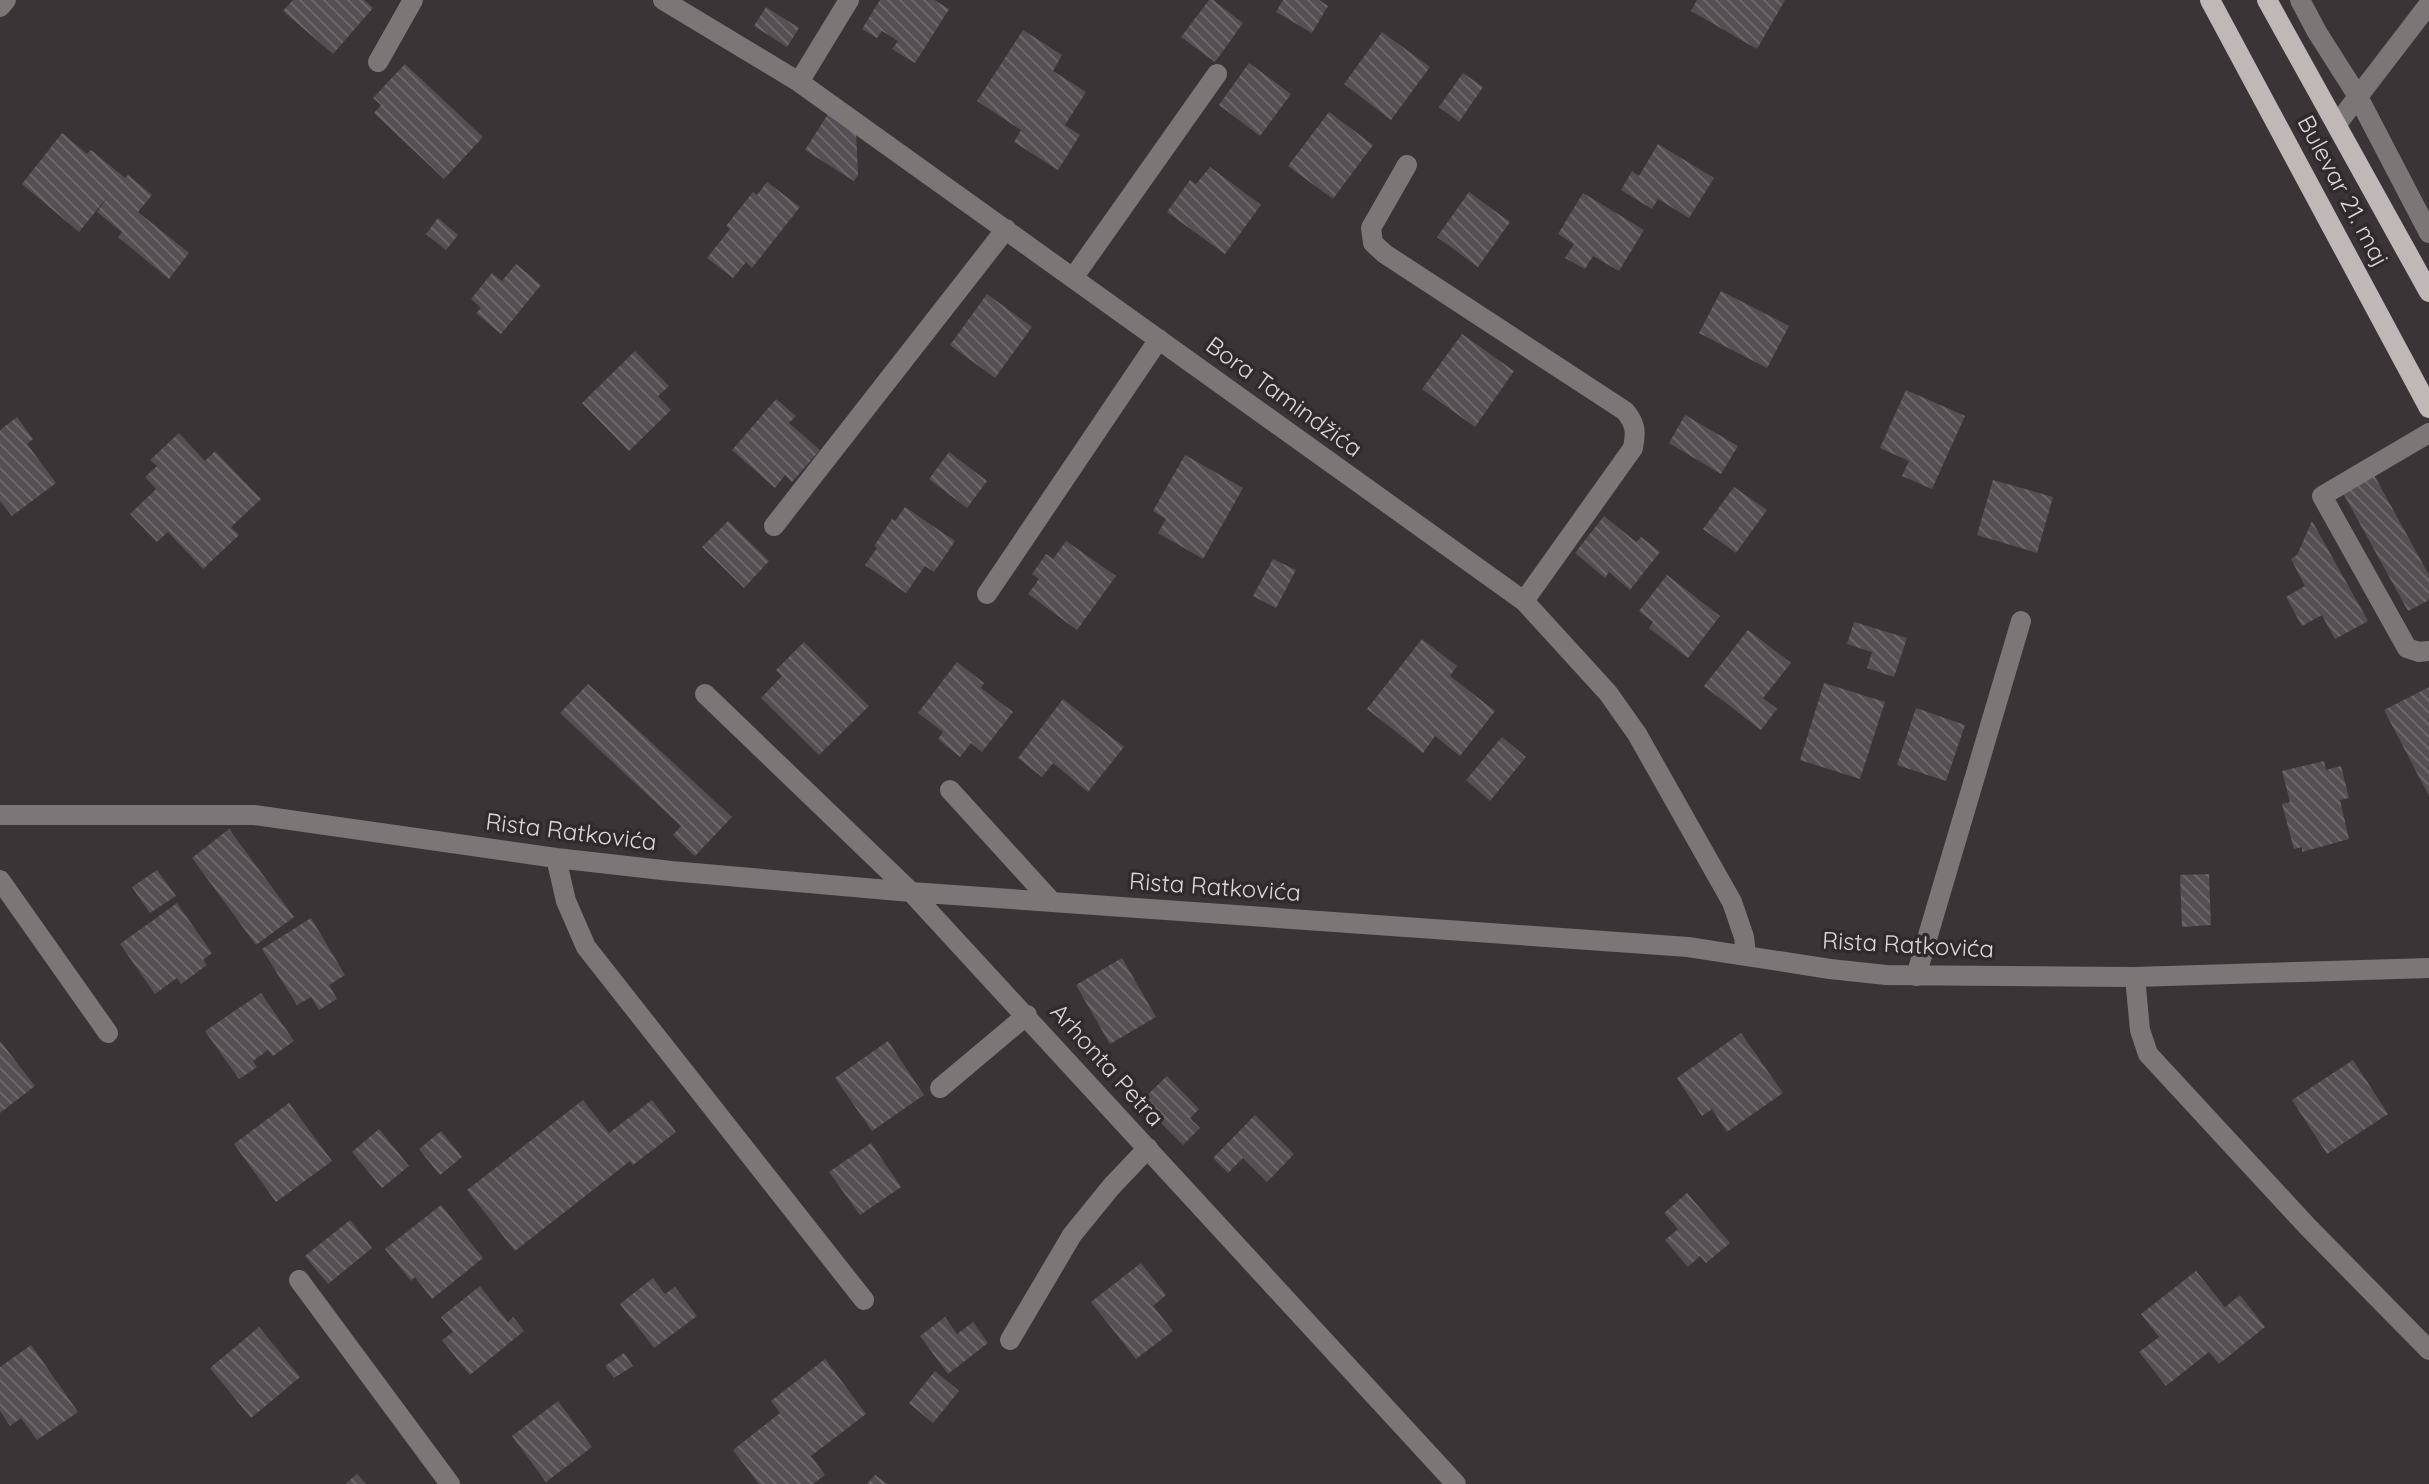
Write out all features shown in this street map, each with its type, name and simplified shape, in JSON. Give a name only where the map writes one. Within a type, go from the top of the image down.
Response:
[{"type":"main road","name":"Bulevar 21. maj","points":[[2210,0],[2429,408]]},
{"type":"main road","name":"Bulevar 21. maj","points":[[2267,0],[2429,292]]},
{"type":"street","points":[[0,7],[6,0]]},
{"type":"street","points":[[378,62],[413,0]]},
{"type":"street","name":"Bora Tamindžića","points":[[663,0],[799,82],[1524,601],[1608,693],[1637,734],[1732,902],[1744,937],[1746,955]]},
{"type":"street","points":[[799,82],[849,0]]},
{"type":"street","points":[[2300,0],[2357,95],[2429,233]]},
{"type":"street","points":[[2337,124],[2429,4]]},
{"type":"street","points":[[1073,278],[1217,74]]},
{"type":"street","points":[[1407,165],[1371,228],[1373,243],[1385,254],[1625,411],[1634,422],[1633,448],[1524,601]]},
{"type":"street","points":[[774,526],[1006,229]]},
{"type":"street","points":[[987,594],[1159,339]]},
{"type":"street","points":[[2429,433],[2322,496],[2407,648],[2429,651]]},
{"type":"street","points":[[1916,976],[2021,621]]},
{"type":"street","name":"Arhonta Petra","points":[[705,694],[911,892],[1456,1484]]},
{"type":"street","points":[[950,790],[1052,902]]},
{"type":"street","name":"Rista Ratkovića","points":[[0,815],[254,815],[556,858],[911,892],[1688,947],[1857,973],[2135,977],[2429,968]]},
{"type":"street","points":[[556,858],[566,901],[586,947],[864,1300]]},
{"type":"street","points":[[0,880],[108,1033]]},
{"type":"street","points":[[2135,977],[2140,1030],[2148,1054],[2307,1226],[2429,1350]]},
{"type":"street","points":[[940,1088],[1027,1015]]},
{"type":"street","points":[[1010,1340],[1072,1235],[1148,1148]]},
{"type":"street","points":[[299,1280],[450,1484]]},
{"type":"building","points":[[293,0],[364,0],[373,8],[333,54],[283,11]]},
{"type":"building","points":[[880,0],[934,0],[949,9],[915,63],[892,49],[898,41],[882,31],[877,38],[862,29]]},
{"type":"building","points":[[1209,0],[1243,23],[1215,62],[1181,37]]},
{"type":"building","points":[[1283,0],[1319,0],[1328,6],[1312,33],[1276,12]]},
{"type":"building","points":[[1697,0],[1785,0],[1757,49],[1691,11]]},
{"type":"building","points":[[766,7],[799,28],[787,47],[754,26]]},
{"type":"building","points":[[1023,30],[1062,55],[1053,71],[1086,92],[1065,125],[1080,135],[1058,170],[1014,142],[1021,130],[977,101]]},
{"type":"building","points":[[1382,32],[1430,67],[1391,120],[1344,84]]},
{"type":"building","points":[[1249,63],[1291,94],[1260,136],[1219,105]]},
{"type":"building","points":[[405,64],[483,137],[444,179],[374,113],[381,105],[373,98]]},
{"type":"building","points":[[1463,73],[1483,87],[1459,122],[1439,107]]},
{"type":"building","points":[[1329,112],[1373,145],[1333,199],[1288,166]]},
{"type":"building","points":[[828,114],[856,132],[858,175],[854,181],[805,150]]},
{"type":"building","points":[[62,133],[87,154],[91,150],[152,195],[138,212],[189,253],[169,279],[118,237],[122,232],[97,212],[109,195],[79,232],[22,184]]},
{"type":"building","points":[[1658,144],[1714,178],[1689,218],[1658,199],[1652,209],[1621,190],[1632,171],[1639,176]]},
{"type":"building","points":[[1210,167],[1261,205],[1225,254],[1167,212],[1190,180],[1196,184]]},
{"type":"building","points":[[767,182],[800,207],[752,268],[746,262],[733,278],[707,258],[730,229],[726,226],[753,192],[757,195]]},
{"type":"building","points":[[1469,192],[1510,222],[1478,267],[1437,237]]},
{"type":"building","points":[[1583,193],[1644,230],[1619,271],[1593,256],[1585,269],[1565,258],[1574,244],[1558,234]]},
{"type":"building","points":[[438,218],[458,235],[446,250],[426,234]]},
{"type":"building","points":[[516,264],[541,285],[501,334],[476,313],[481,308],[471,299],[492,273],[502,281]]},
{"type":"building","points":[[1721,291],[1789,326],[1767,368],[1699,333]]},
{"type":"building","points":[[987,294],[1032,327],[995,378],[950,345]]},
{"type":"building","points":[[1462,334],[1514,371],[1475,427],[1422,389]]},
{"type":"building","points":[[635,351],[669,386],[658,396],[671,410],[629,451],[582,403]]},
{"type":"building","points":[[1906,390],[1965,416],[1932,489],[1902,476],[1909,461],[1880,448]]},
{"type":"building","points":[[776,399],[796,416],[789,423],[820,450],[792,482],[785,475],[775,488],[732,450]]},
{"type":"building","points":[[1685,415],[1738,446],[1721,474],[1669,443]]},
{"type":"building","points":[[17,417],[33,439],[27,444],[56,483],[12,516],[0,501],[0,430]]},
{"type":"building","points":[[179,433],[205,461],[215,451],[261,499],[231,527],[239,535],[203,569],[168,532],[157,542],[130,514],[156,489],[145,477],[157,466],[150,460]]},
{"type":"building","points":[[949,452],[987,481],[967,508],[929,479]]},
{"type":"building","points":[[1185,455],[1243,488],[1203,559],[1158,533],[1166,519],[1153,511]]},
{"type":"building","points":[[2374,475],[2429,575],[2429,600],[2408,611],[2343,493]]},
{"type":"building","points":[[1993,480],[2053,497],[2037,553],[1977,535]]},
{"type":"building","points":[[1734,487],[1767,510],[1736,553],[1703,529]]},
{"type":"building","points":[[905,507],[955,541],[934,572],[925,566],[906,593],[865,565],[892,519],[895,521]]},
{"type":"building","points":[[1604,516],[1636,542],[1641,537],[1660,552],[1630,590],[1609,572],[1605,578],[1575,553]]},
{"type":"building","points":[[728,521],[769,561],[744,588],[702,547]]},
{"type":"building","points":[[2312,521],[2368,621],[2335,639],[2322,615],[2302,626],[2286,597],[2305,586],[2291,559],[2297,555]]},
{"type":"building","points":[[1066,541],[1116,576],[1077,630],[1028,594],[1039,579],[1032,574],[1046,554],[1053,559]]},
{"type":"building","points":[[1273,559],[1296,570],[1276,608],[1253,596]]},
{"type":"building","points":[[1667,575],[1720,616],[1688,658],[1649,628],[1653,622],[1639,611]]},
{"type":"building","points":[[1854,622],[1907,638],[1894,677],[1867,668],[1872,652],[1847,644]]},
{"type":"building","points":[[1748,630],[1791,663],[1763,698],[1777,709],[1761,730],[1704,686]]},
{"type":"building","points":[[1422,639],[1457,666],[1450,676],[1495,711],[1460,756],[1435,736],[1423,753],[1367,709]]},
{"type":"building","points":[[804,642],[869,706],[819,755],[761,698],[782,676],[776,670]]},
{"type":"building","points":[[957,662],[984,683],[981,688],[1013,712],[982,752],[971,743],[960,757],[938,739],[943,732],[918,713]]},
{"type":"building","points":[[1824,683],[1885,702],[1860,779],[1800,760]]},
{"type":"building","points":[[588,684],[732,817],[695,856],[673,835],[681,826],[560,713]]},
{"type":"building","points":[[2429,687],[2429,796],[2384,710]]},
{"type":"building","points":[[1063,699],[1124,747],[1088,792],[1053,763],[1042,777],[1018,758]]},
{"type":"building","points":[[1916,708],[1965,725],[1946,781],[1897,765]]},
{"type":"building","points":[[1502,737],[1526,757],[1490,801],[1466,780]]},
{"type":"building","points":[[2324,761],[2326,770],[2341,766],[2349,798],[2340,800],[2349,839],[2302,852],[2302,847],[2294,849],[2282,804],[2290,802],[2282,771]]},
{"type":"building","points":[[229,829],[294,917],[256,945],[192,858]]},
{"type":"building","points":[[157,870],[176,896],[150,913],[132,887]]},
{"type":"building","points":[[2209,874],[2211,925],[2182,927],[2180,875]]},
{"type":"building","points":[[177,903],[212,953],[203,960],[207,965],[181,984],[177,978],[155,994],[120,944]]},
{"type":"building","points":[[311,918],[345,975],[329,985],[337,999],[319,1010],[311,997],[297,1005],[262,949]]},
{"type":"building","points":[[1122,958],[1156,1017],[1110,1044],[1076,985]]},
{"type":"building","points":[[261,993],[294,1041],[273,1056],[268,1050],[253,1061],[257,1067],[239,1079],[205,1031]]},
{"type":"building","points":[[1741,1033],[1783,1093],[1727,1132],[1712,1109],[1702,1116],[1677,1078]]},
{"type":"building","points":[[0,1041],[35,1086],[0,1113]]},
{"type":"building","points":[[888,1041],[924,1095],[872,1131],[835,1078]]},
{"type":"building","points":[[2353,1060],[2388,1114],[2327,1154],[2292,1100]]},
{"type":"building","points":[[1167,1076],[1199,1109],[1190,1118],[1200,1128],[1183,1145],[1140,1102]]},
{"type":"building","points":[[583,1100],[609,1133],[652,1100],[676,1132],[633,1165],[630,1161],[515,1251],[467,1190]]},
{"type":"building","points":[[289,1103],[332,1161],[276,1202],[234,1144]]},
{"type":"building","points":[[1255,1115],[1294,1154],[1267,1182],[1243,1158],[1228,1173],[1213,1158]]},
{"type":"building","points":[[379,1129],[409,1166],[382,1188],[352,1152]]},
{"type":"building","points":[[441,1131],[462,1157],[440,1175],[419,1149]]},
{"type":"building","points":[[871,1143],[901,1187],[860,1215],[829,1172]]},
{"type":"building","points":[[1687,1193],[1730,1243],[1706,1263],[1700,1256],[1688,1267],[1665,1240],[1678,1229],[1664,1213]]},
{"type":"building","points":[[441,1205],[483,1258],[432,1299],[415,1277],[411,1281],[385,1249]]},
{"type":"building","points":[[350,1220],[372,1248],[328,1284],[305,1256]]},
{"type":"building","points":[[1141,1263],[1166,1295],[1153,1306],[1173,1331],[1136,1359],[1091,1302]]},
{"type":"building","points":[[2196,1271],[2225,1307],[2240,1295],[2265,1327],[2219,1364],[2209,1352],[2166,1386],[2139,1352],[2159,1337],[2141,1314]]},
{"type":"building","points":[[653,1278],[665,1294],[675,1287],[697,1316],[654,1348],[620,1304]]},
{"type":"building","points":[[480,1286],[508,1322],[513,1317],[524,1331],[470,1375],[442,1340],[453,1332],[441,1317]]},
{"type":"building","points":[[945,1317],[957,1334],[973,1322],[988,1343],[948,1374],[920,1336]]},
{"type":"building","points":[[259,1327],[300,1377],[251,1418],[210,1368]]},
{"type":"building","points":[[31,1345],[78,1412],[37,1440],[21,1418],[10,1426],[0,1411],[0,1367]]},
{"type":"building","points":[[624,1353],[633,1366],[614,1378],[605,1366]]},
{"type":"building","points":[[825,1359],[866,1414],[811,1456],[825,1475],[813,1484],[759,1484],[733,1450],[780,1413],[771,1401]]},
{"type":"building","points":[[935,1371],[959,1391],[933,1423],[909,1403]]},
{"type":"building","points":[[558,1401],[592,1447],[546,1482],[512,1436]]},
{"type":"building","points":[[357,1474],[366,1484],[345,1484]]},
{"type":"building","points":[[875,1475],[887,1484],[867,1484]]}]
